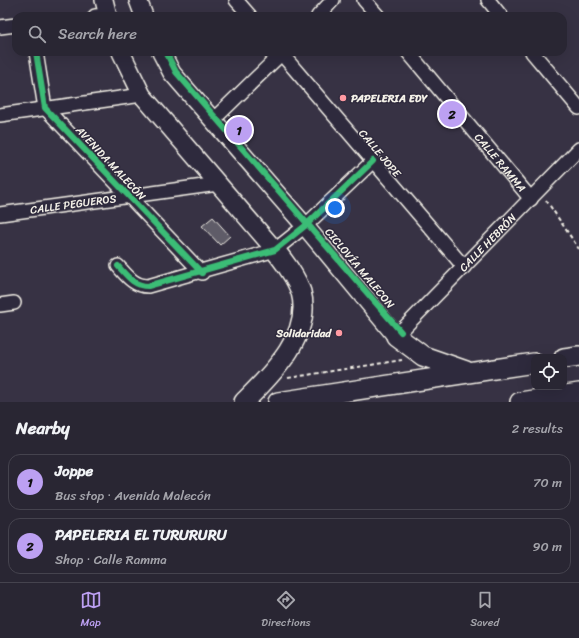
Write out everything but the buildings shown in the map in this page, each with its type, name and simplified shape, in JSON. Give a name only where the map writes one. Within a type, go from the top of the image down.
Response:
[{"type":"highway","points":[[244,402],[264,382],[286,353],[297,335],[302,313],[301,293],[292,274],[275,250]]},
{"type":"highway","points":[[396,336],[423,356],[469,372]]},
{"type":"highway","points":[[567,358],[579,356]]},
{"type":"highway","points":[[278,402],[531,363]]},
{"type":"highway","points":[[520,402],[579,393]]},
{"type":"main road","points":[[123,56],[142,95],[275,250]]},
{"type":"main road","points":[[163,56],[172,73],[305,226],[396,336]]},
{"type":"street","points":[[236,0],[246,12]]},
{"type":"street","points":[[322,12],[333,0]]},
{"type":"street","points":[[364,0],[374,12]]},
{"type":"street","points":[[488,0],[498,12]]},
{"type":"street","points":[[0,27],[12,26]]},
{"type":"street","points":[[37,56],[45,108]]},
{"type":"street","points":[[213,120],[278,56]]},
{"type":"street","name":"CALLE JOPE","points":[[285,56],[464,267]]},
{"type":"street","name":"CALLE RAMMA","points":[[412,56],[535,194]]},
{"type":"street","points":[[535,56],[579,108]]},
{"type":"street","points":[[0,115],[142,95]]},
{"type":"street","name":"AVENIDA MALECÓN","points":[[45,108],[128,197],[202,273]]},
{"type":"street","name":"CALLE HEBRÓN","points":[[396,336],[579,149]]},
{"type":"street","points":[[118,266],[133,282],[140,286],[148,286],[202,273],[275,250],[305,226],[373,161]]},
{"type":"street","name":"CALLE PEGUEROS","points":[[0,214],[218,184]]},
{"type":"street","points":[[0,305],[14,303]]},
{"type":"path","points":[[535,194],[579,249]]},
{"type":"path","points":[[287,378],[423,356]]},
{"type":"cycle path","points":[[37,56],[45,108],[202,273]]},
{"type":"cycle path","name":"CICLOVÍA MALECON","points":[[168,56],[176,72],[401,332]]},
{"type":"cycle path","points":[[118,266],[135,282],[143,286],[148,286],[275,250],[305,226],[373,161]]},
{"type":"place","name":"PAPELERIA EDY","points":[[343,98]]},
{"type":"place","name":"PAPELERIA EL TURURURU","points":[[452,114]]},
{"type":"place","name":"Joppe","points":[[239,130]]},
{"type":"place","name":"Solidaridad","points":[[339,333]]}]
